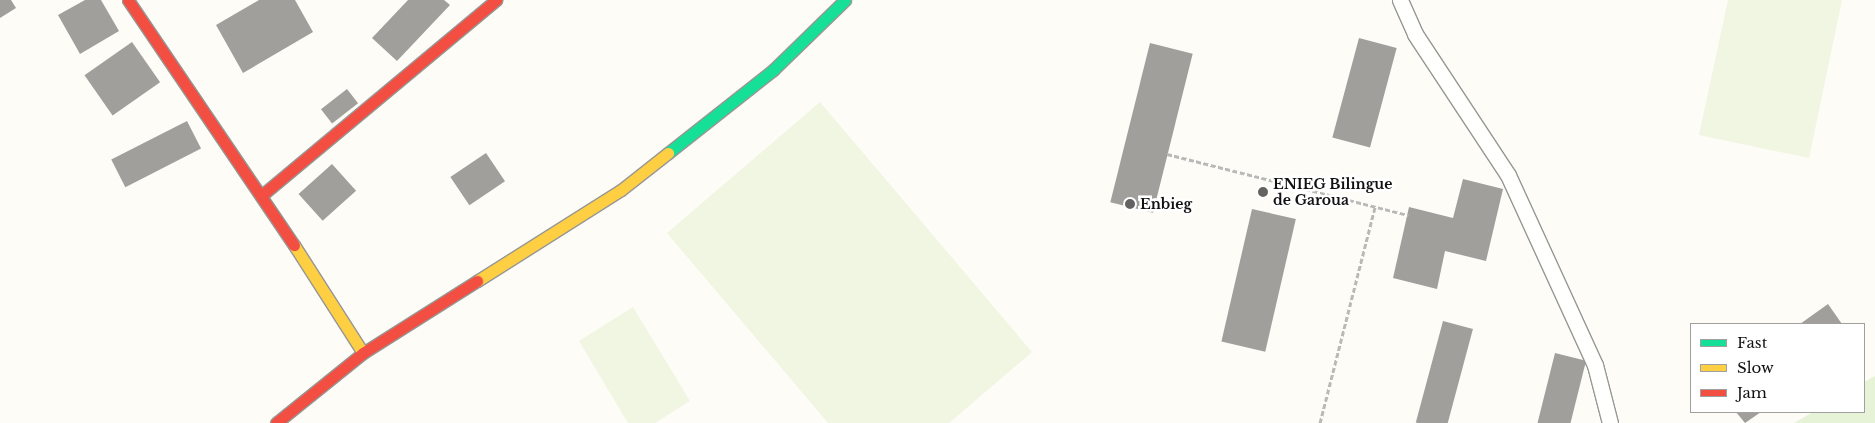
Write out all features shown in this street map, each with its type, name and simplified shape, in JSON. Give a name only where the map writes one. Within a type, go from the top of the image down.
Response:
[{"type":"street","points":[[128,0],[262,194],[363,353]]},
{"type":"street","points":[[262,194],[496,0]]},
{"type":"street","points":[[276,423],[363,353],[621,190],[752,88],[845,0]]},
{"type":"lane","points":[[1400,0],[1416,34],[1508,175],[1595,365],[1610,423]]},
{"type":"path","points":[[1167,154],[1408,215]]},
{"type":"path","points":[[1320,423],[1375,207]]},
{"type":"green space","points":[[1728,0],[1842,0],[1809,158],[1699,135]]},
{"type":"green space","points":[[820,102],[1032,352],[949,423],[828,423],[667,233]]},
{"type":"green space","points":[[633,307],[690,401],[655,423],[628,423],[579,341]]},
{"type":"green space","points":[[1875,376],[1875,423],[1794,423],[1811,413],[1865,413],[1865,381]]},
{"type":"building","points":[[0,0],[11,0],[16,8],[0,18]]},
{"type":"building","points":[[85,0],[101,0],[119,31],[80,54],[58,15]]},
{"type":"building","points":[[259,0],[295,0],[313,32],[243,73],[216,25]]},
{"type":"building","points":[[408,0],[444,0],[450,5],[397,61],[372,38]]},
{"type":"building","points":[[1359,38],[1397,48],[1370,148],[1332,137]]},
{"type":"building","points":[[132,42],[160,82],[113,115],[84,75]]},
{"type":"building","points":[[1150,43],[1193,54],[1153,213],[1110,202]]},
{"type":"building","points":[[347,89],[358,103],[332,124],[321,109]]},
{"type":"building","points":[[187,121],[201,149],[125,187],[111,160]]},
{"type":"building","points":[[486,153],[505,181],[469,205],[450,177]]},
{"type":"building","points":[[332,164],[356,191],[323,221],[299,194]]},
{"type":"building","points":[[1463,179],[1503,189],[1486,261],[1445,251],[1437,289],[1393,278],[1409,207],[1453,218]]},
{"type":"building","points":[[1252,209],[1296,219],[1265,352],[1221,342]]},
{"type":"building","points":[[1828,304],[1841,323],[1801,323]]},
{"type":"building","points":[[1443,321],[1473,329],[1448,423],[1416,422]]},
{"type":"building","points":[[1555,353],[1586,361],[1571,423],[1538,423]]},
{"type":"building","points":[[1737,413],[1760,413],[1745,423]]},
{"type":"traffic: fast","points":[[668,153],[773,70],[845,0]]},
{"type":"traffic: slow","points":[[477,281],[621,190],[668,153]]},
{"type":"traffic: slow","points":[[294,245],[363,353]]},
{"type":"traffic: jam","points":[[128,0],[294,245]]},
{"type":"traffic: jam","points":[[262,195],[496,0]]},
{"type":"traffic: jam","points":[[276,423],[363,353],[477,281]]},
{"type":"place","name":"ENIEG Bilingue de Garoua","points":[[1263,192]]},
{"type":"place","name":"Enbieg","points":[[1130,204]]}]
